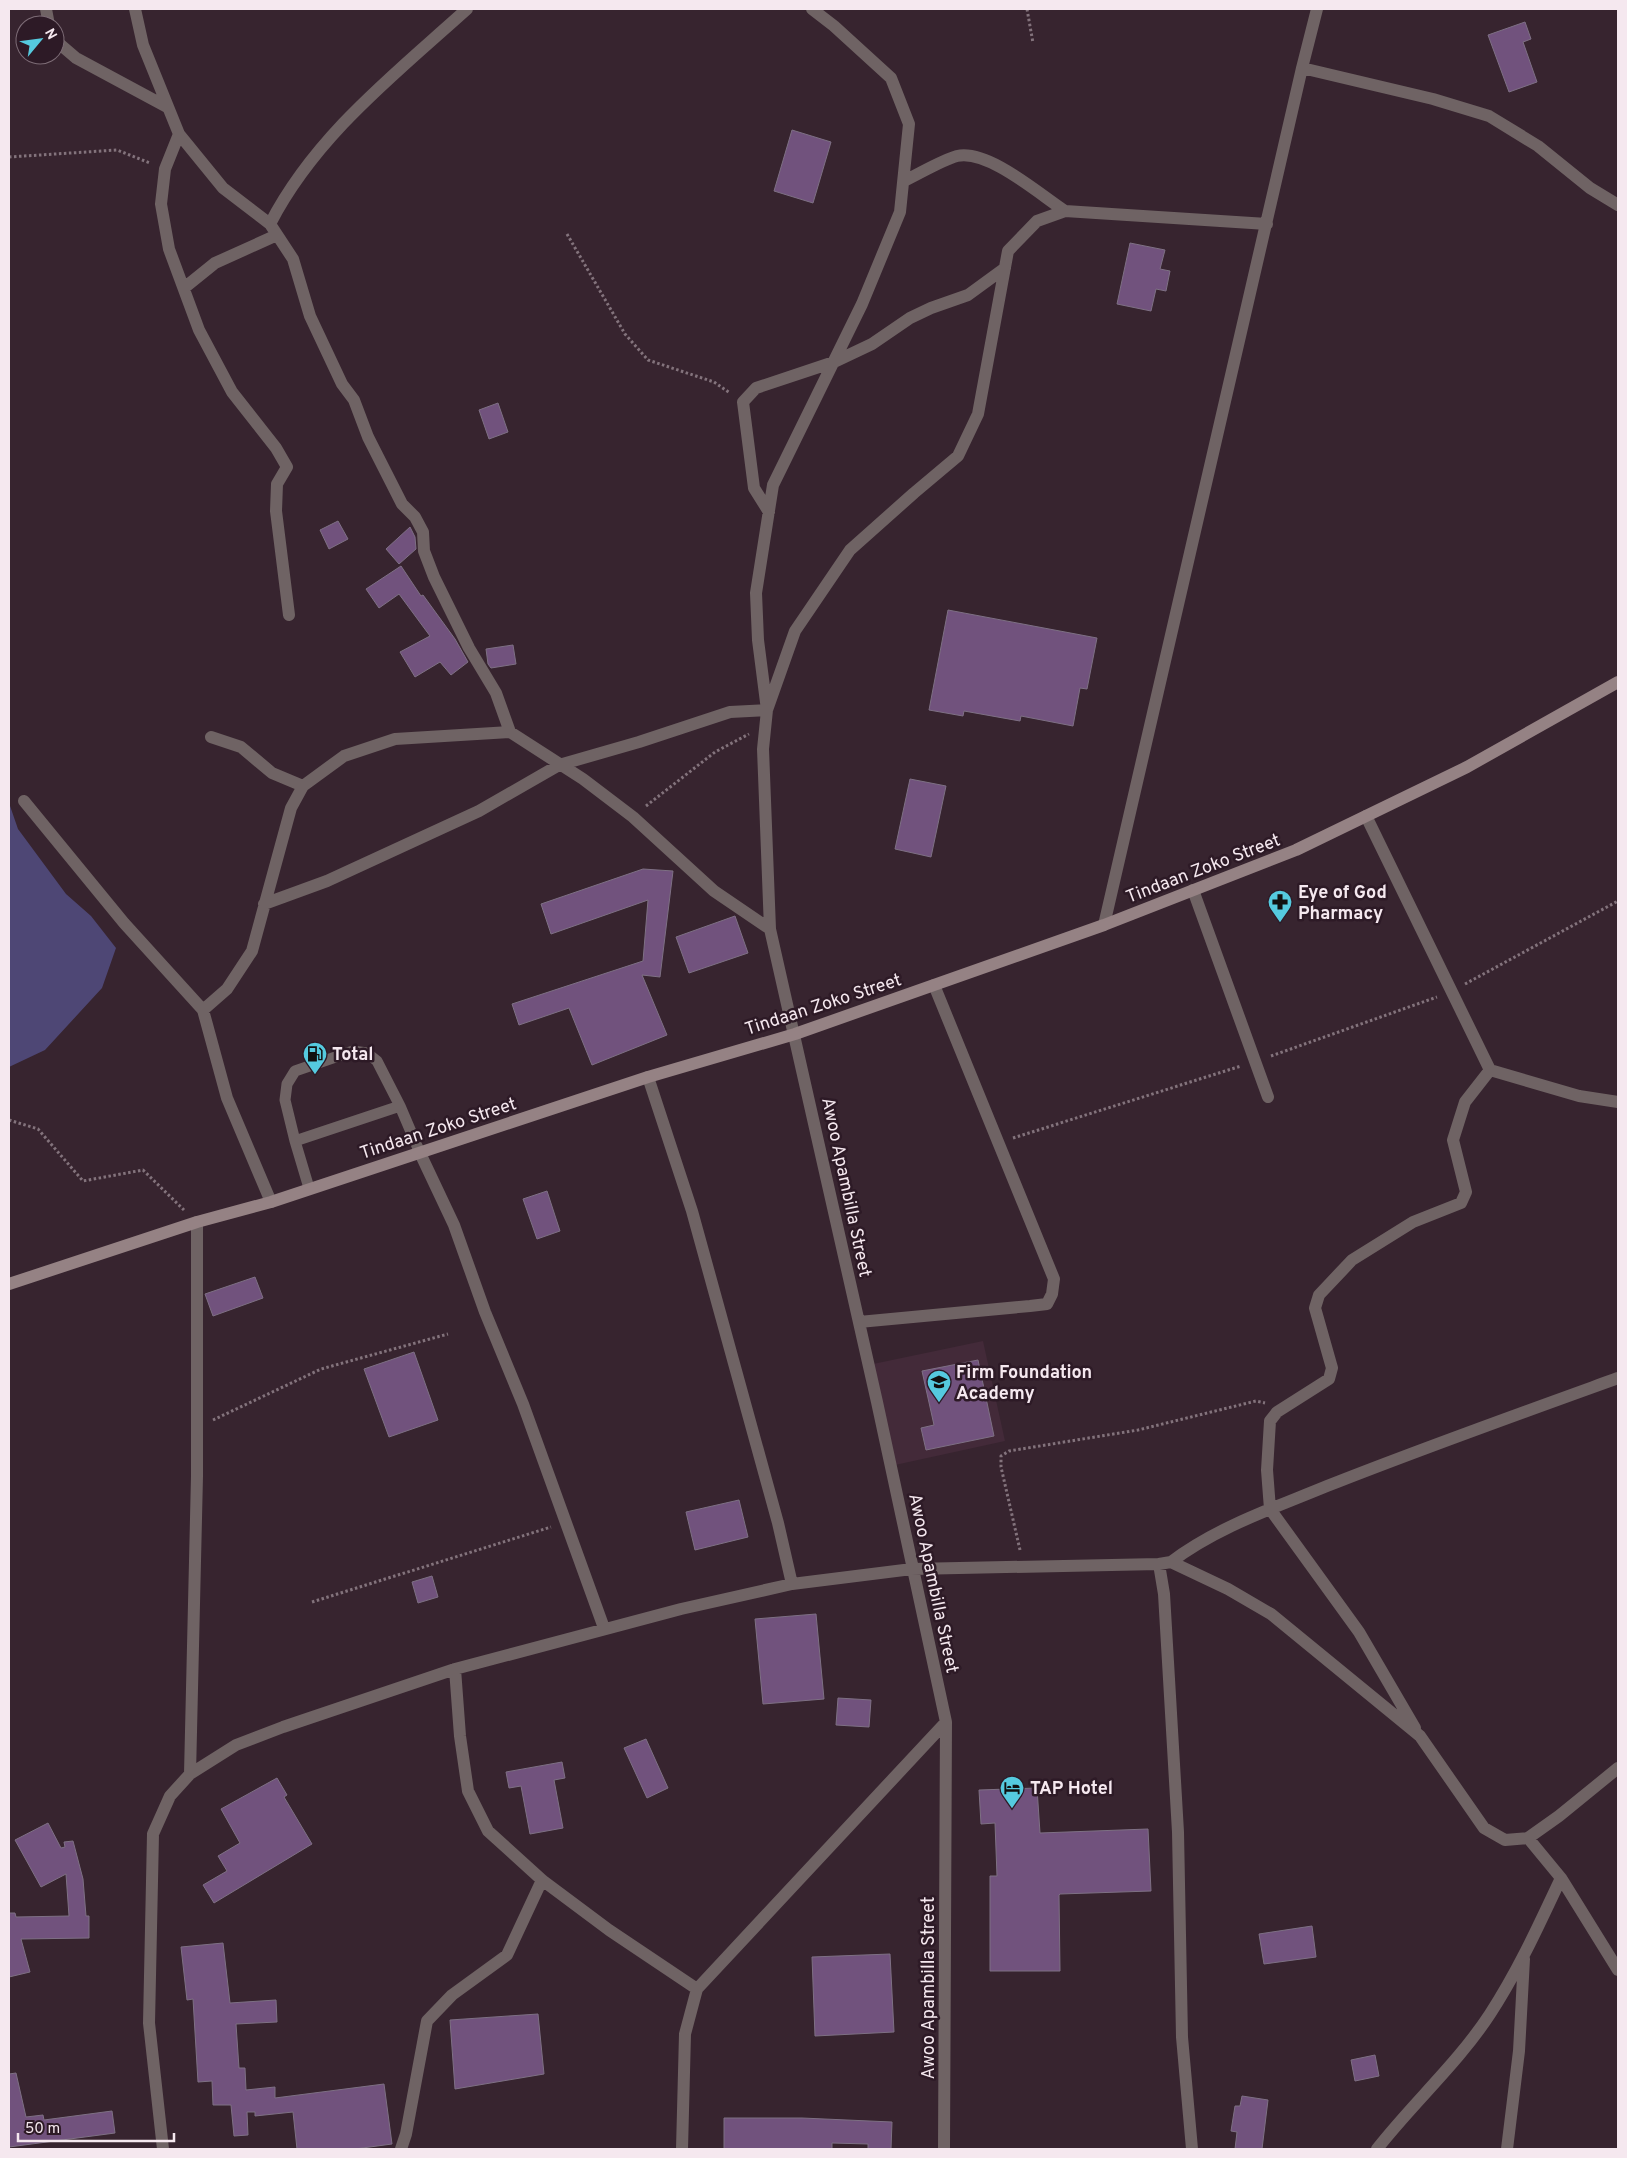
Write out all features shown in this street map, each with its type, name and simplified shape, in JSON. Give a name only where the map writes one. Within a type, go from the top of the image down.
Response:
[{"type":"main road","name":"Tindaan Zoko Street","points":[[9,1284],[197,1222],[271,1202],[648,1078],[795,1034],[1104,925],[1296,850],[1467,767],[1618,682]]},
{"type":"street","points":[[135,9],[144,45],[179,134],[223,188],[273,229],[293,259],[310,316],[342,384],[354,400],[368,437],[402,504],[415,517],[423,532],[424,551],[434,576],[469,648],[496,693],[510,732],[583,779],[632,817],[714,891],[770,929]]},
{"type":"street","points":[[184,288],[215,263],[273,229],[283,199],[343,121],[467,9]]},
{"type":"street","points":[[767,710],[758,640],[756,593],[773,485],[862,304],[900,212],[909,124],[891,78],[834,26],[812,9]]},
{"type":"street","points":[[1104,925],[1317,9]]},
{"type":"street","points":[[65,49],[76,58],[167,107]]},
{"type":"street","points":[[1302,68],[1433,99],[1488,116],[1538,146],[1590,188],[1618,205]]},
{"type":"street","points":[[179,134],[164,169],[161,204],[169,249],[199,330],[232,392],[276,448],[287,467],[277,484],[276,511],[289,615]]},
{"type":"street","points":[[904,181],[957,156],[975,156],[994,162],[1065,211]]},
{"type":"street","points":[[767,710],[795,631],[850,550],[958,456],[978,414],[1008,251],[1037,221],[1065,211],[1267,224]]},
{"type":"street","points":[[769,512],[754,488],[743,402],[756,388],[834,362],[872,344],[910,318],[931,308],[968,295],[1005,268]]},
{"type":"street","points":[[264,904],[327,881],[479,810],[559,765],[639,742],[730,712],[767,710]]},
{"type":"street","name":"Awoo Apambilla Street","points":[[767,710],[763,749],[770,929],[859,1322],[946,1722],[944,2149]]},
{"type":"street","points":[[203,1010],[227,989],[252,952],[291,808],[302,786],[344,756],[395,739],[510,732]]},
{"type":"street","points":[[211,737],[241,747],[272,773],[302,786]]},
{"type":"street","points":[[24,802],[124,923],[203,1010],[227,1098],[271,1202]]},
{"type":"street","points":[[1366,816],[1490,1070],[1579,1096],[1618,1102]]},
{"type":"street","points":[[1193,890],[1268,1097]]},
{"type":"street","points":[[859,1322],[1047,1304],[1052,1294],[1054,1279],[1000,1142],[934,985]]},
{"type":"street","points":[[1490,1070],[1465,1102],[1453,1140],[1466,1192],[1461,1202],[1412,1222],[1352,1260],[1319,1295],[1315,1308],[1332,1368],[1330,1379],[1277,1412],[1270,1421],[1267,1460],[1270,1509],[1359,1632],[1420,1736],[1484,1828],[1505,1840],[1528,1838],[1559,1816],[1618,1768]]},
{"type":"street","points":[[648,1078],[695,1220],[778,1523],[792,1584]]},
{"type":"street","points":[[420,1153],[454,1224],[485,1312],[523,1404],[604,1628]]},
{"type":"street","points":[[190,1774],[197,1428],[197,1222]]},
{"type":"street","points":[[1165,1563],[1192,1546],[1270,1509],[1394,1460],[1618,1378]]},
{"type":"street","points":[[1165,1563],[1164,1594],[1177,1812],[1182,2037],[1192,2149]]},
{"type":"street","points":[[163,2149],[149,2023],[153,1834],[170,1796],[190,1774],[236,1745],[455,1669],[681,1608],[792,1584],[912,1569],[1165,1563],[1228,1589],[1272,1614],[1420,1736]]},
{"type":"street","points":[[455,1669],[460,1736],[468,1791],[488,1831],[542,1880],[609,1930],[697,1988]]},
{"type":"street","points":[[682,2149],[685,2034],[697,1988],[946,1722]]},
{"type":"street","points":[[1528,1838],[1561,1878],[1618,1970]]},
{"type":"street","points":[[1377,2149],[1451,2065],[1489,2015],[1524,1957],[1561,1878]]},
{"type":"street","points":[[401,2149],[406,2134],[427,2021],[452,1995],[507,1955],[542,1880]]},
{"type":"street","points":[[1507,2149],[1519,2052],[1524,1957]]},
{"type":"lane","points":[[309,1188],[285,1100],[287,1084],[295,1071],[353,1051],[367,1053],[378,1061],[420,1153]]},
{"type":"lane","points":[[295,1141],[400,1106]]},
{"type":"path","points":[[1028,9],[1033,43]]},
{"type":"path","points":[[9,157],[117,150],[164,169]]},
{"type":"path","points":[[567,234],[626,334],[648,360],[714,382],[743,402]]},
{"type":"path","points":[[632,817],[715,752],[765,726]]},
{"type":"path","points":[[1000,1142],[1255,1061],[1451,992],[1618,901]]},
{"type":"path","points":[[9,1120],[38,1129],[83,1181],[144,1170],[197,1222]]},
{"type":"path","points":[[197,1428],[321,1370],[448,1334]]},
{"type":"path","points":[[1024,1567],[1001,1467],[1002,1456],[1009,1451],[1138,1430],[1256,1401],[1264,1402],[1277,1412]]},
{"type":"path","points":[[312,1602],[566,1522]]},
{"type":"shaded area","points":[[9,803],[18,829],[66,894],[91,916],[116,948],[102,988],[45,1050],[9,1067]]},
{"type":"shaded area","name":"Firm Foundation Academy","points":[[983,1341],[1005,1441],[895,1465],[873,1364]]},
{"type":"building","points":[[1525,22],[1531,39],[1523,42],[1537,82],[1509,92],[1488,35]]},
{"type":"building","points":[[792,130],[831,142],[813,203],[774,191]]},
{"type":"building","points":[[1130,243],[1165,250],[1160,269],[1170,271],[1166,291],[1156,289],[1151,311],[1117,304]]},
{"type":"building","points":[[498,403],[508,432],[489,439],[479,410]]},
{"type":"building","points":[[338,521],[348,539],[329,549],[320,530]]},
{"type":"building","points":[[410,527],[415,537],[416,549],[399,564],[386,549]]},
{"type":"building","points":[[401,566],[421,596],[423,595],[455,639],[468,662],[451,675],[440,662],[415,677],[400,652],[430,636],[399,594],[379,608],[366,589]]},
{"type":"building","points":[[948,610],[1097,638],[1087,689],[1080,688],[1073,726],[1021,716],[1020,721],[964,711],[963,716],[929,710]]},
{"type":"building","points":[[513,645],[516,664],[491,668],[488,664],[486,649]]},
{"type":"building","points":[[910,779],[946,786],[931,857],[895,849]]},
{"type":"building","points":[[643,869],[673,871],[660,977],[642,975],[667,1035],[592,1065],[569,1008],[519,1025],[512,1004],[643,961],[648,900],[551,934],[541,904]]},
{"type":"building","points":[[735,916],[748,953],[689,973],[676,937]]},
{"type":"building","points":[[547,1191],[560,1231],[537,1239],[523,1199]]},
{"type":"building","points":[[255,1277],[263,1298],[213,1316],[205,1294]]},
{"type":"building","points":[[414,1352],[438,1420],[389,1437],[364,1369]]},
{"type":"building","points":[[978,1360],[994,1436],[926,1450],[921,1428],[934,1425],[922,1371]]},
{"type":"building","points":[[739,1500],[748,1537],[695,1550],[686,1512]]},
{"type":"building","points":[[432,1576],[438,1597],[418,1603],[412,1582]]},
{"type":"building","points":[[816,1614],[824,1699],[763,1704],[755,1619]]},
{"type":"building","points":[[838,1698],[871,1700],[869,1727],[836,1725]]},
{"type":"building","points":[[646,1739],[668,1788],[647,1798],[624,1748]]},
{"type":"building","points":[[562,1762],[565,1778],[554,1780],[563,1828],[530,1834],[521,1786],[509,1788],[506,1772]]},
{"type":"building","points":[[277,1778],[287,1795],[284,1797],[312,1844],[214,1903],[203,1885],[227,1871],[218,1856],[240,1843],[221,1809]]},
{"type":"building","points":[[1037,1788],[1040,1833],[1148,1829],[1151,1891],[1060,1894],[1060,1971],[990,1971],[990,1876],[997,1876],[995,1823],[981,1824],[979,1790]]},
{"type":"building","points":[[48,1823],[61,1848],[65,1847],[64,1842],[73,1841],[83,1879],[86,1916],[89,1916],[89,1938],[21,1939],[30,1972],[9,1977],[9,1913],[15,1913],[16,1917],[69,1916],[66,1874],[41,1887],[15,1840]]},
{"type":"building","points":[[1312,1926],[1316,1957],[1264,1964],[1259,1934]]},
{"type":"building","points":[[223,1943],[230,2003],[276,2000],[277,2022],[236,2024],[239,2068],[245,2068],[246,2090],[275,2087],[275,2098],[384,2084],[392,2144],[355,2149],[297,2149],[293,2112],[255,2116],[255,2112],[247,2112],[248,2135],[234,2136],[231,2105],[213,2105],[212,2081],[198,2082],[193,1999],[187,2000],[181,1947]]},
{"type":"building","points":[[890,1954],[894,2032],[815,2036],[812,1957]]},
{"type":"building","points":[[538,2014],[544,2074],[455,2089],[450,2020]]},
{"type":"building","points":[[1375,2055],[1379,2076],[1355,2081],[1351,2060]]},
{"type":"building","points":[[16,2073],[26,2117],[43,2115],[44,2120],[112,2111],[115,2133],[9,2147],[9,2074]]},
{"type":"building","points":[[1242,2096],[1268,2100],[1262,2149],[1235,2149],[1237,2132],[1231,2131],[1235,2106],[1240,2106]]},
{"type":"building","points":[[724,2118],[802,2118],[892,2122],[891,2149],[868,2149],[868,2144],[832,2143],[832,2149],[724,2149]]},
{"type":"place","name":"Eye of God Pharmacy","points":[[1280,923]]},
{"type":"place","name":"Total","points":[[315,1075]]},
{"type":"place","name":"Firm Foundation Academy","points":[[939,1403]]},
{"type":"place","name":"TAP Hotel","points":[[1012,1809]]}]
